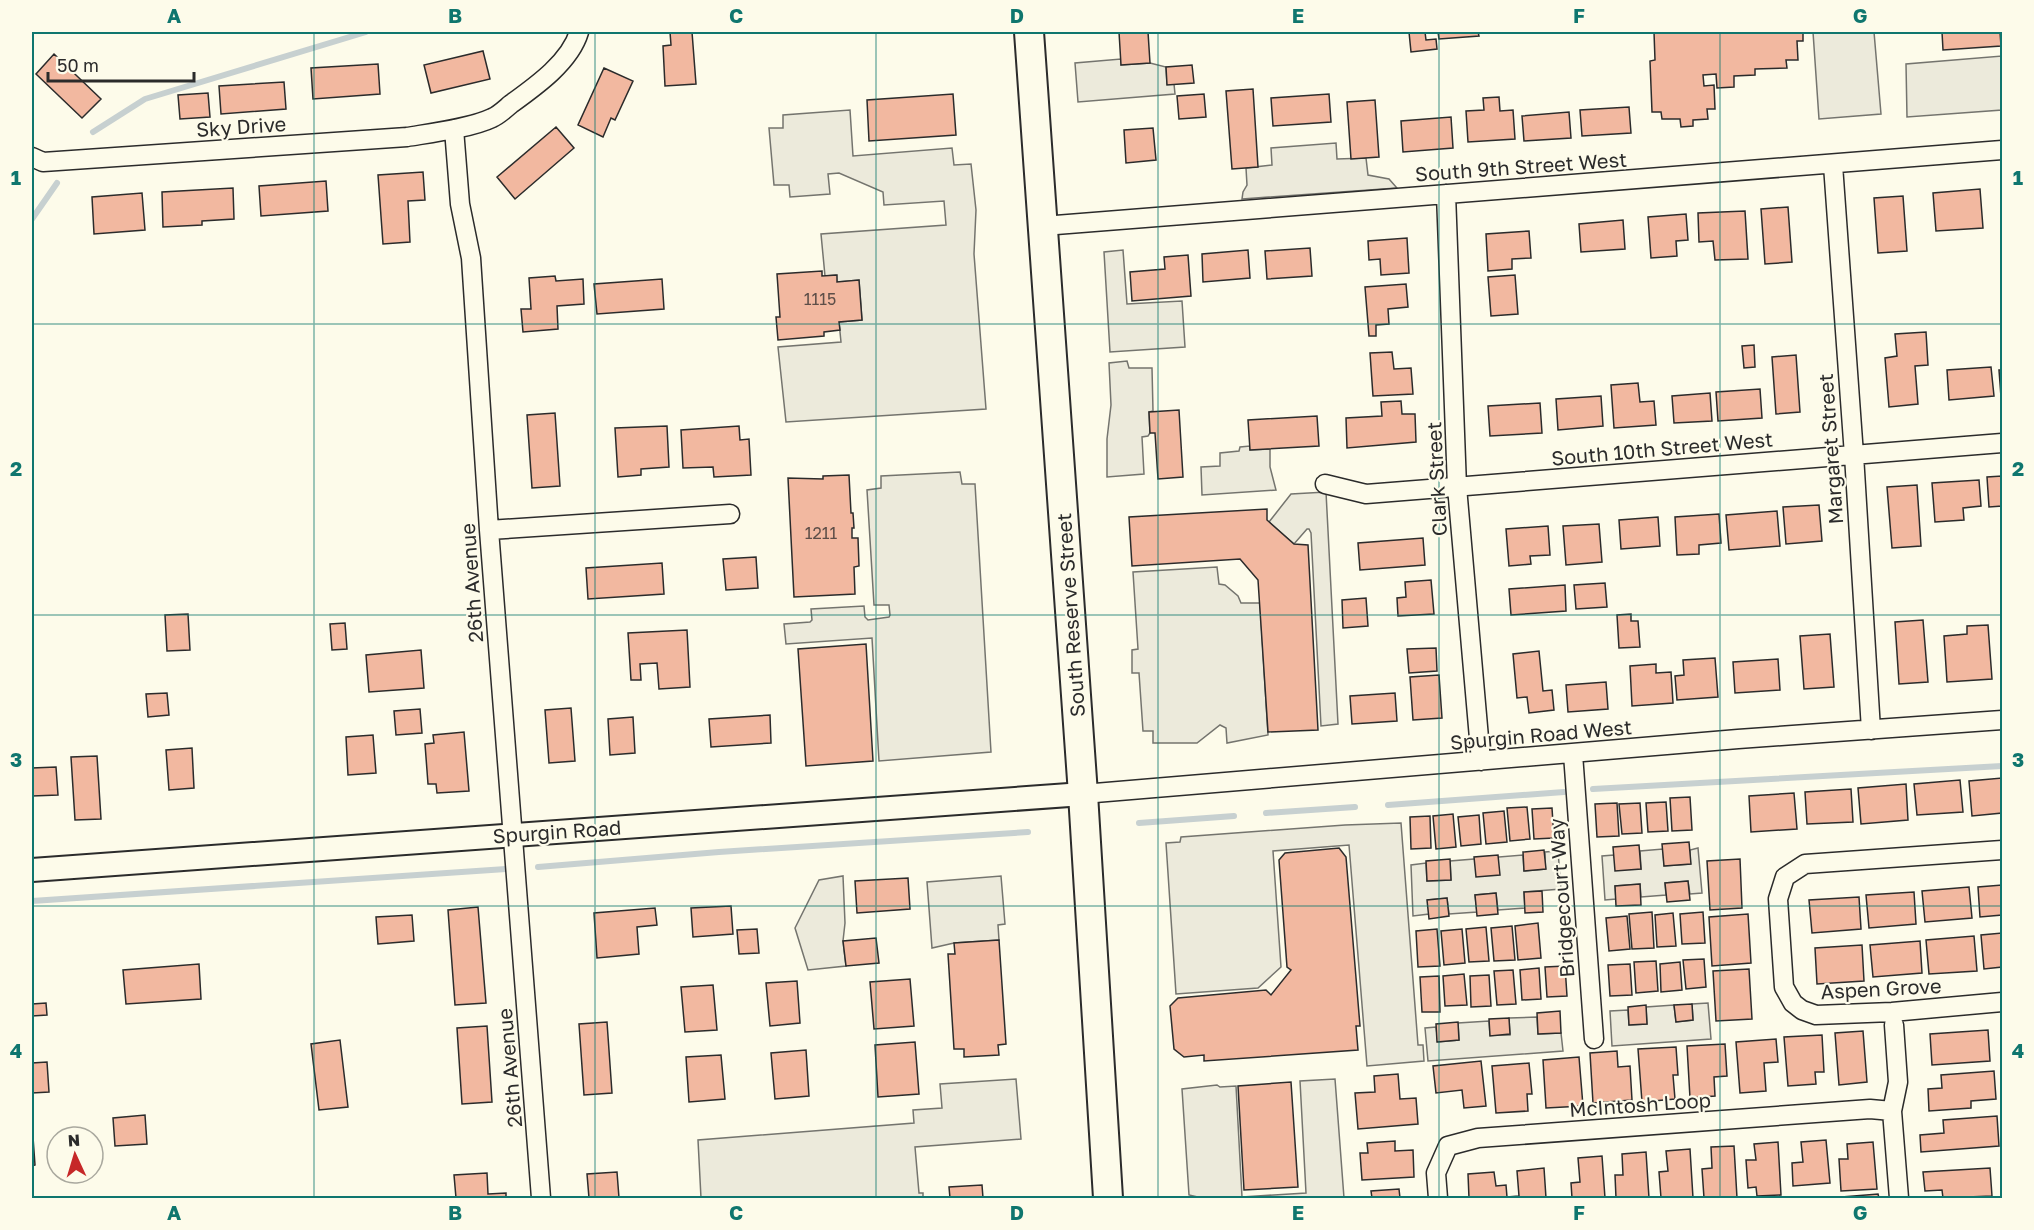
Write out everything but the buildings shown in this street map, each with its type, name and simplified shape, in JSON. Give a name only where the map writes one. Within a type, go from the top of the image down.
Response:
[{"type":"highway","name":"South Reserve Street","points":[[1029,32],[1083,794],[1108,1198]]},
{"type":"street","points":[[454,129],[492,118],[516,100],[552,71],[576,42],[579,32]]},
{"type":"street","name":"Sky Drive","points":[[32,157],[43,162],[407,137],[454,129]]},
{"type":"street","name":"26th Avenue","points":[[454,129],[460,204],[471,258],[489,530],[541,1198]]},
{"type":"street","name":"South 9th Street West","points":[[1043,226],[2002,150]]},
{"type":"street","name":"Margaret Street","points":[[1833,165],[1871,730]]},
{"type":"street","name":"Clark Street","points":[[1446,195],[1457,487],[1481,761]]},
{"type":"street","name":"South 10th Street West","points":[[1325,484],[1366,494],[2002,443]]},
{"type":"street","points":[[489,530],[730,514]]},
{"type":"street","name":"Spurgin Road West","points":[[1083,794],[2002,720]]},
{"type":"street","name":"Bridgecourt Way","points":[[1573,754],[1594,1039]]},
{"type":"street","name":"Spurgin Road","points":[[32,870],[1083,794]]},
{"type":"street","name":"Aspen Grove","points":[[2002,850],[1805,864],[1785,877],[1778,899],[1784,987],[1793,1003],[1802,1010],[1816,1015],[1892,1012],[2002,1002]]},
{"type":"street","points":[[1894,1025],[1898,1082],[1892,1111],[1899,1198]]},
{"type":"street","name":"McIntosh Loop","points":[[1438,1198],[1436,1173],[1448,1146],[1478,1138],[1870,1109],[1892,1111]]},
{"type":"shaded area","points":[[1813,32],[1874,32],[1881,114],[1819,119]]},
{"type":"shaded area","points":[[2002,56],[2002,110],[1907,117],[1906,64]]},
{"type":"shaded area","points":[[1121,59],[1121,65],[1150,63],[1166,67],[1167,84],[1174,84],[1175,94],[1078,102],[1075,63]]},
{"type":"shaded area","points":[[850,110],[853,156],[952,148],[954,165],[971,164],[976,210],[974,254],[986,409],[786,422],[778,347],[841,342],[839,322],[862,320],[859,280],[837,282],[836,275],[825,276],[821,234],[946,225],[944,201],[884,205],[883,192],[839,173],[828,174],[830,194],[790,197],[789,185],[774,185],[769,128],[783,128],[783,115]]},
{"type":"shaded area","points":[[1336,143],[1337,159],[1366,158],[1368,175],[1389,179],[1397,188],[1242,199],[1247,185],[1246,168],[1272,165],[1271,148]]},
{"type":"shaded area","points":[[1123,250],[1127,304],[1182,301],[1185,347],[1110,352],[1104,252]]},
{"type":"shaded area","points":[[1127,361],[1129,368],[1152,368],[1153,411],[1149,412],[1150,433],[1142,437],[1144,474],[1107,477],[1107,439],[1111,405],[1109,363]]},
{"type":"shaded area","points":[[1250,446],[1250,450],[1270,449],[1270,467],[1276,490],[1202,495],[1201,467],[1220,466],[1220,453],[1239,451],[1240,447]]},
{"type":"shaded area","points":[[960,472],[962,484],[975,484],[991,752],[879,761],[872,638],[786,644],[784,624],[810,622],[812,620],[811,609],[864,606],[865,617],[868,620],[889,617],[889,605],[874,605],[867,490],[881,488],[881,476]]},
{"type":"shaded area","points":[[1326,492],[1338,724],[1321,726],[1311,533],[1307,529],[1294,544],[1269,522],[1291,494]]},
{"type":"shaded area","points":[[1217,567],[1219,584],[1225,585],[1238,596],[1241,603],[1260,603],[1268,735],[1227,743],[1226,728],[1220,725],[1197,743],[1153,743],[1153,731],[1143,731],[1139,673],[1132,673],[1132,650],[1138,649],[1133,572]]},
{"type":"shaded area","points":[[1401,823],[1418,1045],[1423,1045],[1424,1061],[1367,1066],[1349,845],[1273,851],[1281,967],[1258,988],[1176,994],[1166,843],[1180,842],[1181,837]]},
{"type":"shaded area","points":[[1698,848],[1702,893],[1690,894],[1688,881],[1665,883],[1666,895],[1641,897],[1640,884],[1615,886],[1616,899],[1605,900],[1602,856],[1614,855],[1641,869],[1640,851],[1663,849],[1664,866],[1690,864],[1690,850]]},
{"type":"shaded area","points":[[1558,851],[1561,889],[1524,892],[1525,908],[1498,910],[1496,893],[1475,895],[1477,912],[1449,914],[1447,898],[1428,900],[1429,914],[1413,916],[1411,865],[1426,863],[1427,881],[1451,880],[1450,861],[1523,855],[1524,871],[1545,869],[1545,852]]},
{"type":"shaded area","points":[[843,876],[845,923],[843,941],[846,966],[808,970],[795,928],[819,880]]},
{"type":"shaded area","points":[[1001,876],[1005,924],[998,925],[999,940],[954,943],[932,948],[927,882]]},
{"type":"shaded area","points":[[1708,1003],[1711,1039],[1612,1046],[1610,1011],[1628,1010],[1629,1025],[1647,1024],[1646,1007],[1674,1005],[1676,1022],[1693,1020],[1692,1004]]},
{"type":"shaded area","points":[[1537,1017],[1538,1034],[1561,1033],[1563,1051],[1428,1061],[1425,1028],[1436,1027],[1438,1042],[1459,1040],[1458,1023],[1489,1021],[1490,1035],[1510,1035],[1509,1018]]},
{"type":"shaded area","points":[[1016,1079],[1021,1139],[915,1147],[919,1193],[923,1193],[923,1198],[701,1198],[698,1140],[914,1123],[913,1110],[942,1108],[940,1084]]},
{"type":"shaded area","points":[[1335,1079],[1344,1198],[1202,1198],[1189,1195],[1182,1089],[1217,1085],[1220,1087],[1236,1086],[1242,1197],[1306,1193],[1300,1081]]},
{"type":"waterway","points":[[93,132],[145,99],[366,32]]},
{"type":"waterway","points":[[32,219],[57,183]]},
{"type":"waterway","points":[[1593,789],[2002,766]]},
{"type":"waterway","points":[[1388,805],[1564,792]]},
{"type":"waterway","points":[[1266,813],[1355,807]]},
{"type":"waterway","points":[[1139,823],[1234,816]]},
{"type":"waterway","points":[[538,867],[719,852],[1028,832]]},
{"type":"waterway","points":[[32,901],[506,869]]}]
